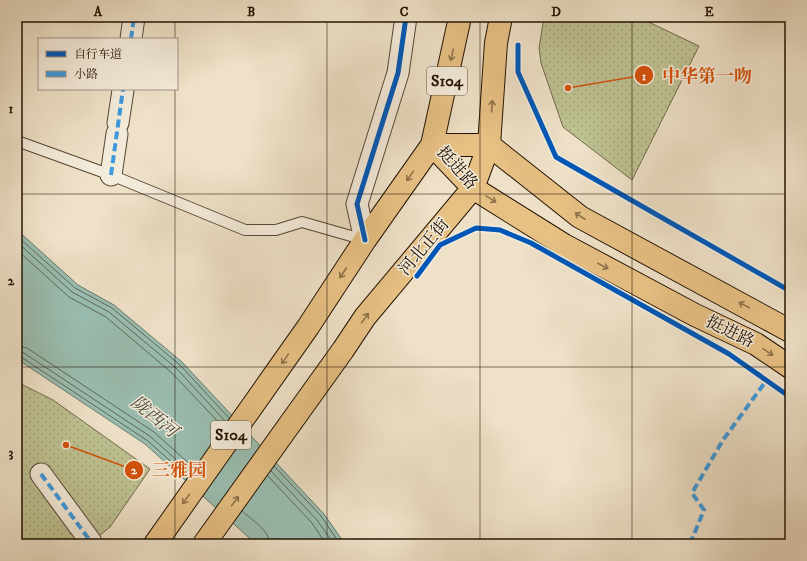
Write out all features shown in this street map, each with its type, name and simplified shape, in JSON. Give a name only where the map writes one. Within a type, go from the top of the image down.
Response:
[{"type":"main road","name":"S104","points":[[155,544],[308,327],[364,240],[432,145],[460,17]]},
{"type":"main road","name":"河北正街","points":[[204,544],[365,317],[473,188],[489,145],[496,43],[501,17]]},
{"type":"main road","name":"挺进路","points":[[432,145],[489,145],[580,217],[790,330]]},
{"type":"main road","name":"挺进路","points":[[432,145],[473,188],[564,245],[695,315],[756,344],[790,367]]},
{"type":"street","points":[[131,38],[134,17]]},
{"type":"street","points":[[364,240],[357,204],[398,73],[406,17]]},
{"type":"street","points":[[111,175],[123,90]]},
{"type":"street","points":[[41,474],[91,544]]},
{"type":"lane","points":[[17,140],[111,175],[245,230],[276,230],[302,222],[364,240]]},
{"type":"green space","points":[[544,17],[638,17],[699,46],[632,180],[563,127],[541,63],[539,48]]},
{"type":"green space","points":[[17,382],[53,400],[150,469],[110,527],[89,544],[17,544]]},
{"type":"water","name":"陇西河","points":[[17,230],[78,285],[114,305],[182,362],[324,514],[345,544],[256,544],[145,444],[17,359]]},
{"type":"marked path","points":[[131,38],[134,17]]},
{"type":"marked path","points":[[111,175],[123,90]]},
{"type":"marked path","points":[[690,544],[704,510],[692,493],[723,440],[766,381]]},
{"type":"marked path","points":[[41,474],[91,544]]},
{"type":"cycle path","points":[[365,240],[357,204],[398,73],[406,17]]},
{"type":"cycle path","points":[[518,45],[518,72],[556,157],[790,291]]},
{"type":"cycle path","points":[[417,276],[440,245],[476,228],[500,230],[531,243],[729,354],[790,397]]},
{"type":"place","name":"中华第一吻","points":[[568,88]]},
{"type":"place","name":"三雅园","points":[[66,445]]}]
